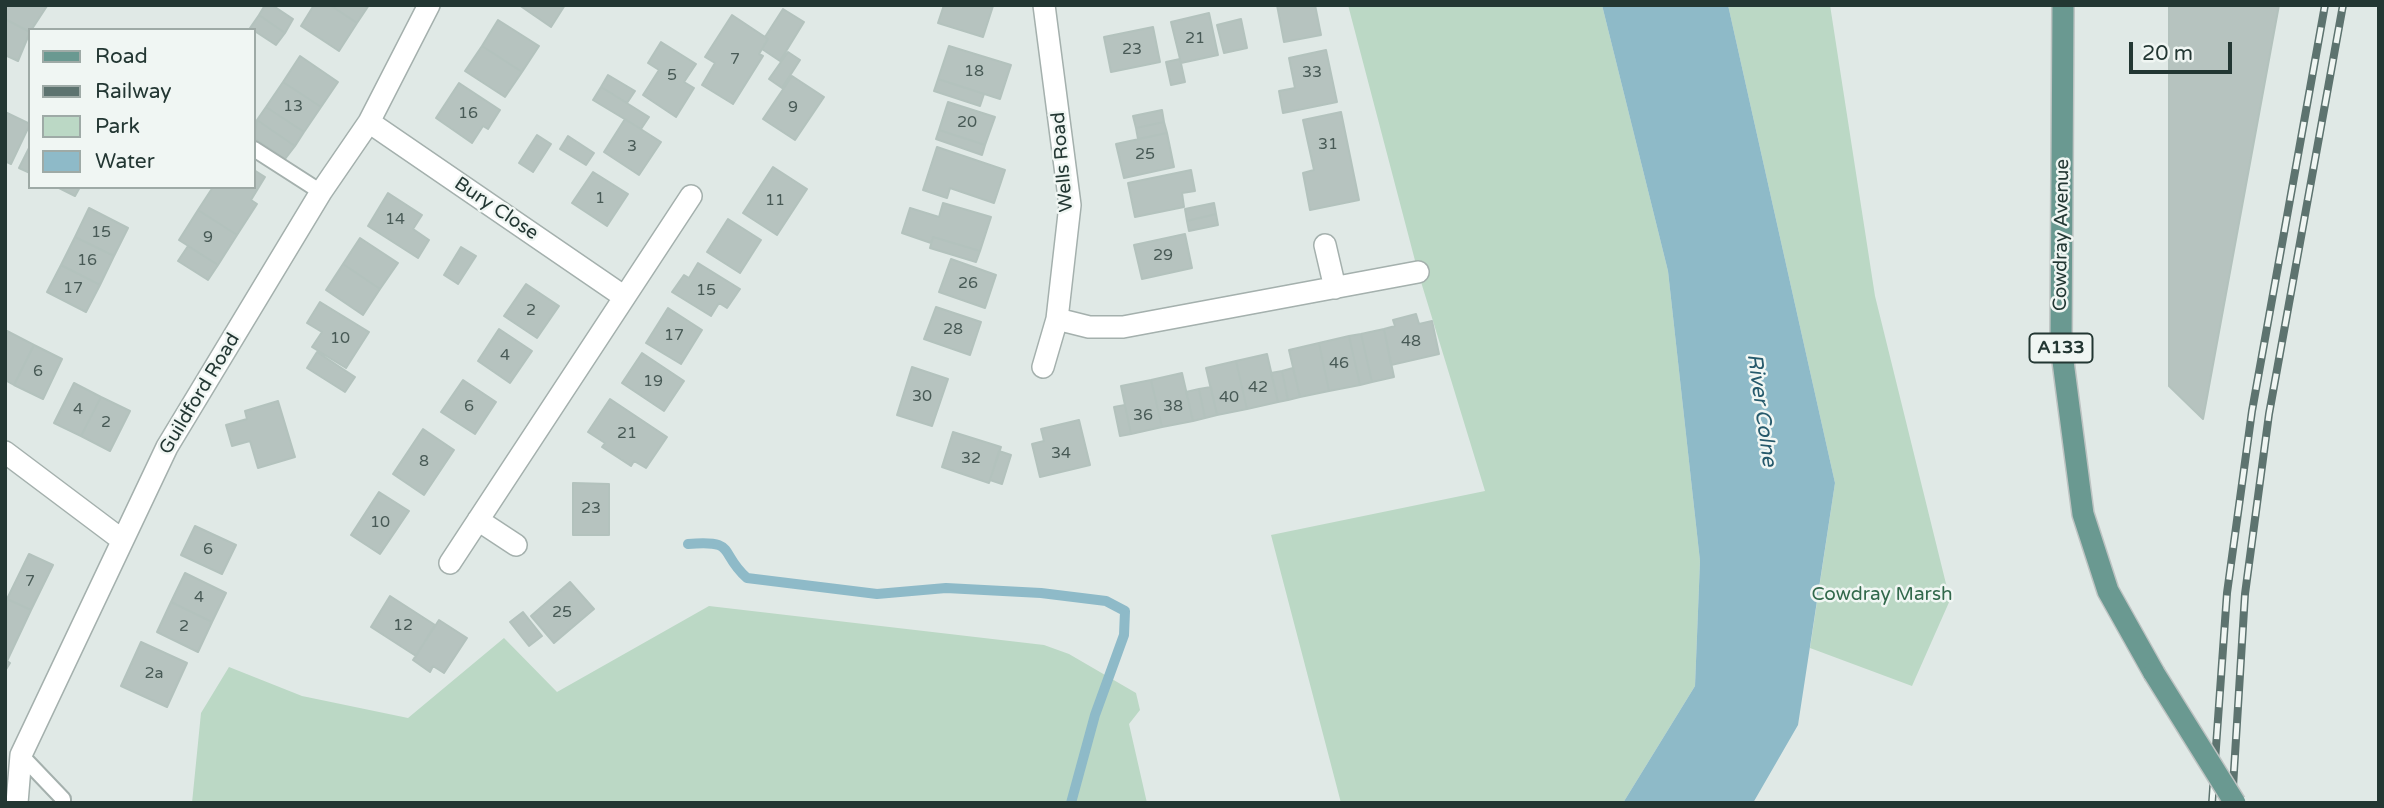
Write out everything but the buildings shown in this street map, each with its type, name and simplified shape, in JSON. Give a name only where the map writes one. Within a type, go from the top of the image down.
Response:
[{"type":"main road","name":"Cowdray Avenue","points":[[2063,5],[2060,346],[2081,501],[2108,592],[2154,673],[2235,803]]},
{"type":"street","name":"Guildford Road","points":[[17,803],[21,754],[167,447],[321,192],[369,122],[429,5]]},
{"type":"street","name":"Wells Road","points":[[1043,368],[1057,319],[1070,205],[1044,5]]},
{"type":"street","name":"Bury Close","points":[[369,122],[623,296]]},
{"type":"street","points":[[450,563],[691,196]]},
{"type":"street","points":[[1325,245],[1335,288]]},
{"type":"street","points":[[1057,319],[1089,327],[1123,327],[1418,272]]},
{"type":"street","points":[[5,452],[122,540]]},
{"type":"street","points":[[478,520],[516,545]]},
{"type":"lane","points":[[256,150],[321,192]]},
{"type":"lane","points":[[21,754],[63,801]]},
{"type":"green space","points":[[1348,5],[1602,5],[1668,271],[1700,561],[1695,686],[1623,803],[1341,803],[1271,535],[1485,491],[1418,272]]},
{"type":"green space","name":"Cowdray Marsh","points":[[1728,5],[1830,5],[1875,296],[1950,600],[1912,686],[1810,648],[1835,483]]},
{"type":"green space","points":[[709,606],[1044,645],[1069,654],[1136,693],[1140,710],[1129,724],[1147,803],[192,803],[201,713],[229,667],[302,696],[408,718],[504,638],[557,692]]},
{"type":"water","name":"River Colne","points":[[1602,5],[1728,5],[1835,483],[1798,725],[1753,803],[1623,803],[1695,686],[1700,561],[1668,271]]},
{"type":"waterway","points":[[688,544],[721,546],[747,578],[877,594],[946,588],[1041,593],[1106,601],[1125,611],[1124,635],[1095,715],[1071,803]]},
{"type":"railway","points":[[2212,803],[2227,593],[2252,411],[2325,5]]},
{"type":"railway","points":[[2232,803],[2245,594],[2269,414],[2343,5]]}]
